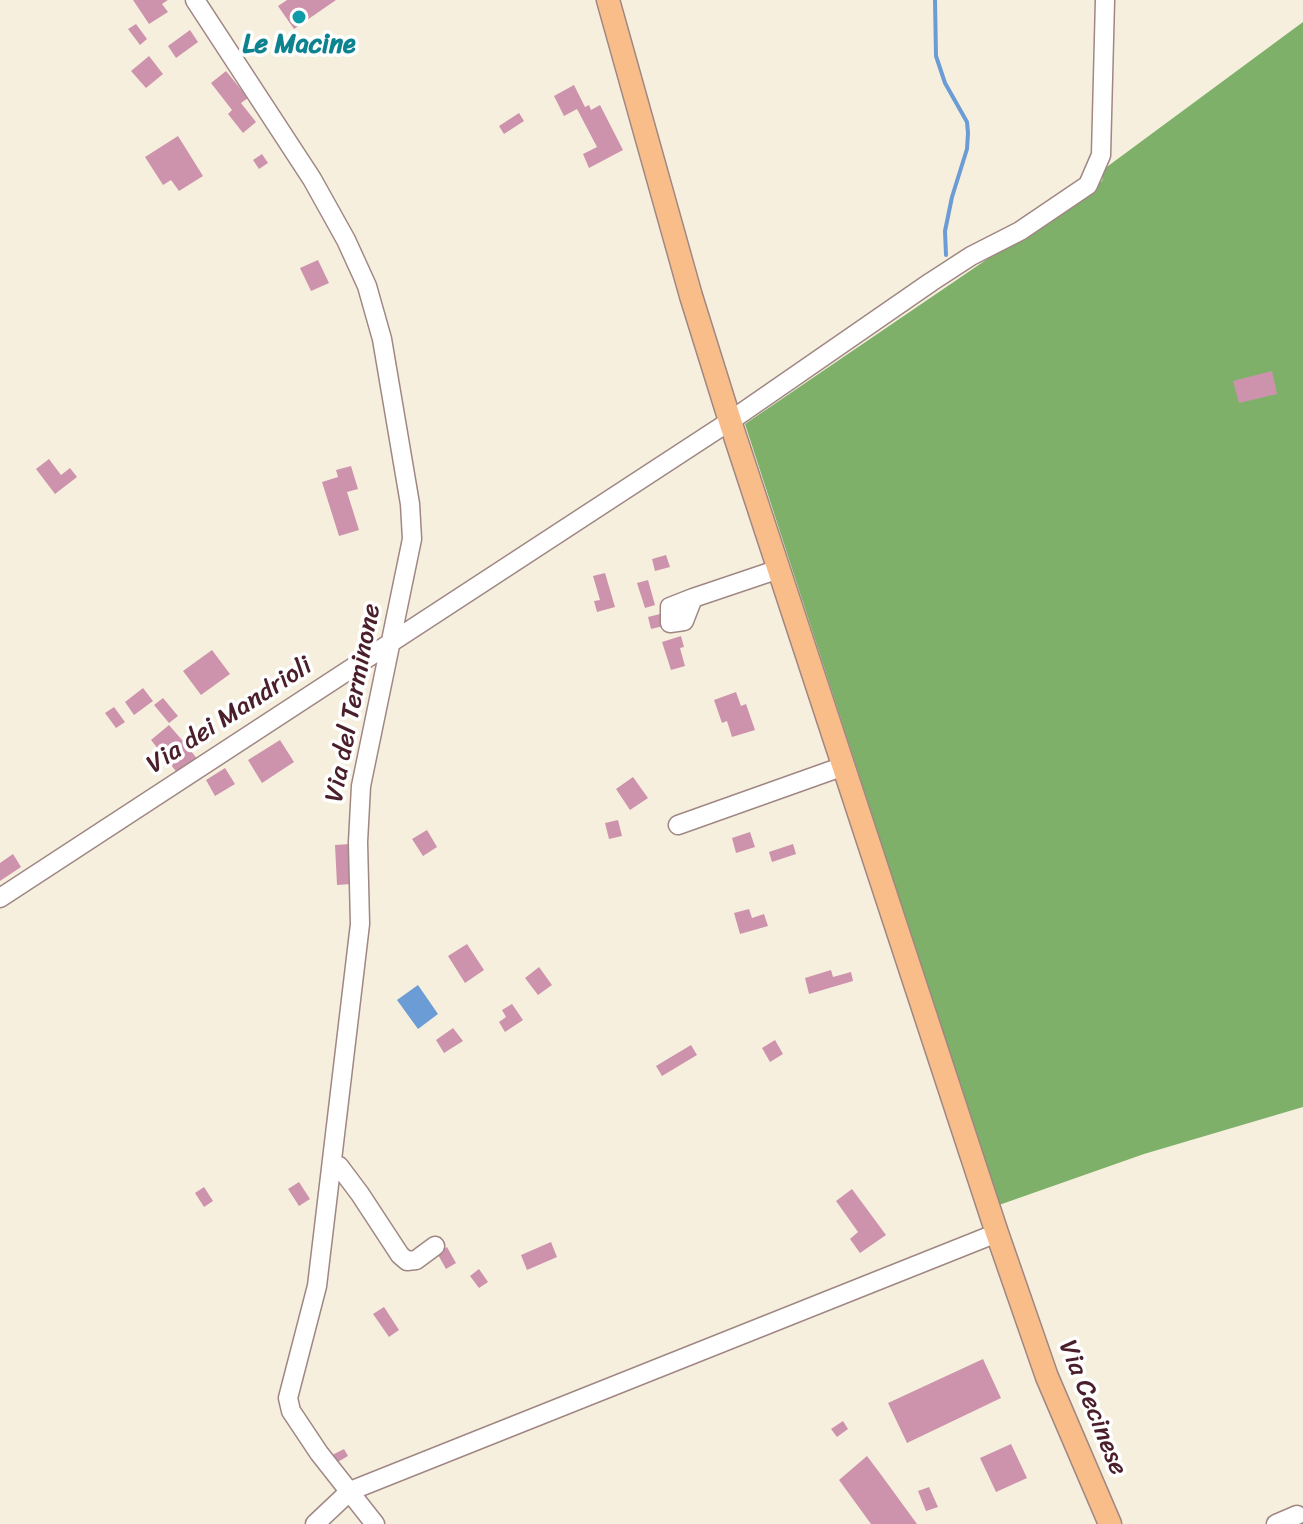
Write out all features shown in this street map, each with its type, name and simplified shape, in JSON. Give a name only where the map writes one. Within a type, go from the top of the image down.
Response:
[{"type":"main road","name":"Via Cecinese","points":[[608,0],[691,296],[730,421],[997,1233],[1047,1377],[1110,1524]]},
{"type":"street","name":"Via del Terminone","points":[[195,0],[312,179],[367,286],[382,339],[412,522],[412,539],[359,802],[360,924],[317,1286],[288,1398],[291,1411],[319,1453],[375,1524]]},
{"type":"street","name":"Via dei Mandrioli","points":[[0,898],[730,421],[931,282],[971,256],[1020,231],[1088,185],[1101,155],[1105,0]]},
{"type":"street","points":[[693,598],[779,569]]},
{"type":"street","points":[[678,825],[844,766]]},
{"type":"street","points":[[339,1166],[407,1261],[416,1260],[435,1246]]},
{"type":"street","points":[[315,1524],[350,1491],[997,1233]]},
{"type":"street","points":[[1276,1524],[1297,1515]]},
{"type":"green space","points":[[1303,22],[1303,1107],[1144,1154],[999,1205],[745,424],[1102,181],[1104,169]]},
{"type":"water","points":[[418,985],[438,1014],[418,1029],[397,1000]]},
{"type":"building","points":[[133,0],[168,0],[162,4],[168,12],[149,24]]},
{"type":"building","name":"Le Macine","points":[[287,0],[336,0],[294,29],[278,6]]},
{"type":"building","points":[[136,24],[147,39],[140,45],[128,29]]},
{"type":"building","points":[[190,30],[198,42],[176,58],[168,46]]},
{"type":"building","points":[[149,56],[163,74],[146,88],[131,71]]},
{"type":"building","points":[[226,71],[248,98],[241,103],[256,122],[243,133],[228,114],[232,110],[211,83]]},
{"type":"building","points":[[574,85],[585,107],[589,105],[591,110],[600,105],[623,150],[589,168],[583,154],[597,147],[577,109],[564,116],[554,96]]},
{"type":"building","points":[[519,113],[524,121],[504,134],[499,126]]},
{"type":"building","points":[[178,136],[203,176],[179,191],[171,180],[163,185],[145,157]]},
{"type":"building","points":[[262,154],[268,163],[259,169],[253,160]]},
{"type":"building","points":[[318,260],[329,283],[311,291],[300,268]]},
{"type":"building","points":[[1272,371],[1277,394],[1239,403],[1233,381]]},
{"type":"building","points":[[49,459],[61,475],[70,468],[77,477],[55,494],[36,469]]},
{"type":"building","points":[[351,466],[358,489],[347,492],[359,530],[339,536],[322,482],[338,477],[336,470]]},
{"type":"building","points":[[666,555],[670,567],[655,571],[652,559]]},
{"type":"building","points":[[605,573],[615,607],[597,612],[594,601],[600,600],[593,576]]},
{"type":"building","points":[[648,580],[655,605],[645,608],[637,583]]},
{"type":"building","points":[[660,614],[663,626],[651,629],[648,617]]},
{"type":"building","points":[[681,636],[684,647],[680,648],[685,666],[671,670],[662,642]]},
{"type":"building","points":[[212,650],[230,674],[201,695],[183,671]]},
{"type":"building","points":[[143,688],[153,701],[134,715],[125,702]]},
{"type":"building","points":[[736,692],[741,706],[746,704],[755,730],[732,737],[727,721],[722,723],[714,700]]},
{"type":"building","points":[[163,698],[178,716],[169,723],[154,705]]},
{"type":"building","points":[[114,707],[125,722],[116,728],[105,713]]},
{"type":"building","points":[[169,725],[182,740],[191,733],[200,744],[191,751],[198,760],[179,775],[151,740]]},
{"type":"building","points":[[280,740],[294,762],[262,783],[248,760]]},
{"type":"building","points":[[225,768],[235,784],[215,796],[206,780]]},
{"type":"building","points":[[633,777],[648,798],[630,810],[616,789]]},
{"type":"building","points":[[618,820],[622,836],[609,839],[605,823]]},
{"type":"building","points":[[427,830],[437,847],[423,856],[412,839]]},
{"type":"building","points":[[750,832],[755,847],[736,853],[732,838]]},
{"type":"building","points":[[350,844],[351,884],[337,885],[335,845]]},
{"type":"building","points":[[793,844],[796,854],[772,862],[769,852]]},
{"type":"building","points":[[13,854],[21,867],[0,881],[0,863]]},
{"type":"building","points":[[749,909],[752,918],[764,914],[768,926],[740,934],[734,913]]},
{"type":"building","points":[[467,944],[484,970],[465,983],[448,956]]},
{"type":"building","points":[[539,967],[552,985],[538,995],[525,978]]},
{"type":"building","points":[[831,970],[833,977],[851,972],[853,981],[809,994],[805,978]]},
{"type":"building","points":[[512,1004],[523,1020],[505,1032],[499,1022],[506,1017],[502,1010]]},
{"type":"building","points":[[453,1028],[463,1041],[444,1053],[436,1040]]},
{"type":"building","points":[[775,1040],[783,1054],[770,1062],[762,1048]]},
{"type":"building","points":[[691,1045],[697,1055],[662,1076],[656,1066]]},
{"type":"building","points":[[299,1182],[310,1199],[299,1206],[288,1189]]},
{"type":"building","points":[[204,1187],[213,1201],[204,1207],[195,1193]]},
{"type":"building","points":[[852,1189],[886,1235],[860,1253],[850,1239],[858,1232],[836,1201]]},
{"type":"building","points":[[551,1242],[557,1257],[527,1270],[521,1255]]},
{"type":"building","points":[[447,1247],[456,1263],[446,1269],[437,1253]]},
{"type":"building","points":[[479,1269],[488,1282],[479,1288],[470,1276]]},
{"type":"building","points":[[384,1307],[399,1330],[389,1337],[373,1314]]},
{"type":"building","points":[[983,1359],[1001,1398],[907,1443],[888,1403]]},
{"type":"building","points":[[843,1421],[848,1429],[837,1437],[831,1429]]},
{"type":"building","points":[[1011,1444],[1027,1478],[996,1492],[980,1458]]},
{"type":"building","points":[[344,1449],[348,1456],[336,1463],[332,1455]]},
{"type":"building","points":[[867,1456],[917,1524],[871,1524],[839,1480]]},
{"type":"building","points":[[929,1487],[938,1507],[926,1511],[918,1491]]},
{"type":"waterway","points":[[935,0],[936,56],[945,83],[967,122],[968,133],[967,149],[945,231],[946,255]]},
{"type":"place","name":"Le Macine","points":[[299,17]]}]
